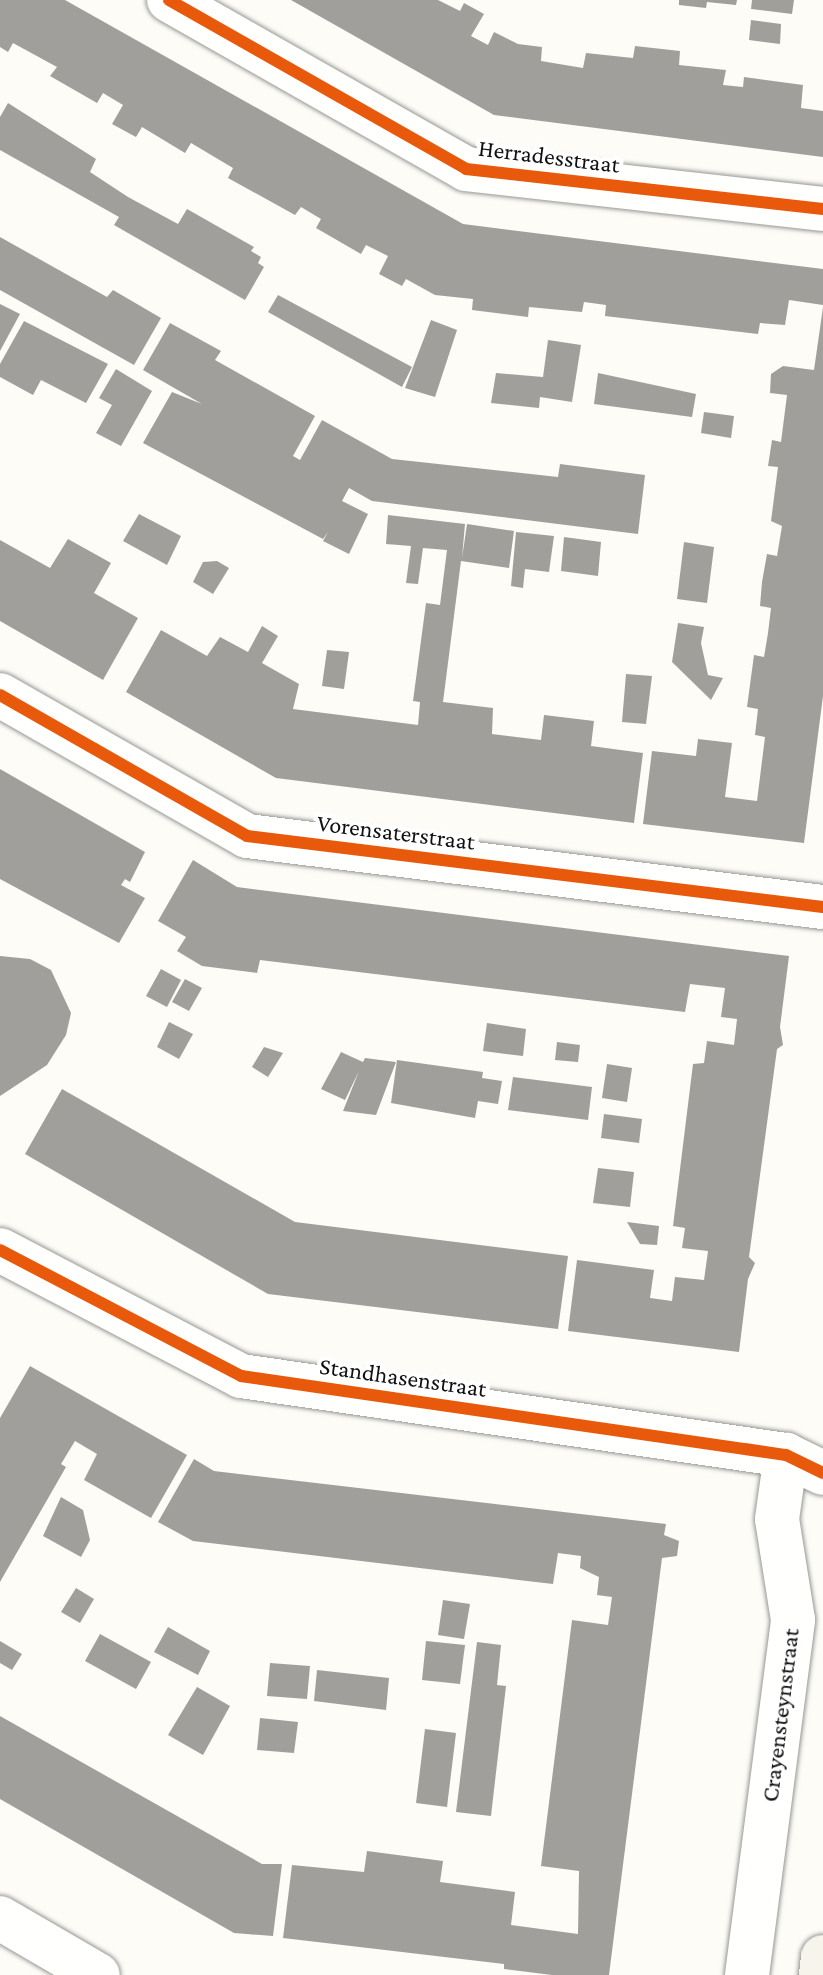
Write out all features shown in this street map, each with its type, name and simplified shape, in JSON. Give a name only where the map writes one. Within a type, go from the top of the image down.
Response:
[{"type":"main road","points":[[821,1975],[823,1957]]},
{"type":"street","name":"Herradesstraat","points":[[169,0],[466,169],[823,209]]},
{"type":"street","name":"Vorensaterstraat","points":[[0,695],[247,836],[823,907]]},
{"type":"street","name":"Standhasenstraat","points":[[0,1250],[241,1376],[804,1464]]},
{"type":"street","name":"Crayensteynstraat","points":[[747,1975],[793,1620],[777,1519],[804,1464]]},
{"type":"street","points":[[0,1918],[98,1975]]},
{"type":"building","points":[[0,0],[65,0],[463,224],[823,269],[823,305],[789,300],[785,325],[760,323],[758,334],[605,316],[606,305],[584,302],[582,312],[529,307],[528,317],[472,310],[473,299],[435,295],[406,279],[402,286],[379,274],[388,256],[366,245],[361,254],[316,228],[321,219],[301,207],[295,215],[228,178],[233,168],[191,143],[185,153],[142,127],[136,137],[112,124],[123,105],[103,93],[97,103],[50,76],[57,67],[13,43],[8,52],[0,47]]},
{"type":"building","points":[[291,0],[438,0],[460,11],[464,3],[484,14],[471,36],[488,45],[494,32],[518,44],[542,47],[541,61],[583,68],[586,53],[633,58],[635,46],[680,51],[679,65],[726,70],[723,85],[743,87],[744,77],[803,85],[801,108],[823,111],[823,157],[494,115]]},
{"type":"building","points":[[679,0],[737,0],[736,5],[707,2],[706,8],[679,5]]},
{"type":"building","points":[[752,0],[794,0],[792,14],[751,9]]},
{"type":"building","points":[[751,20],[781,24],[780,44],[749,40]]},
{"type":"building","points":[[8,103],[96,159],[90,172],[128,197],[178,224],[187,209],[254,247],[251,251],[261,257],[258,263],[264,267],[245,300],[114,225],[119,217],[0,150],[0,117]]},
{"type":"building","points":[[0,237],[107,297],[113,290],[161,318],[134,365],[0,290]]},
{"type":"building","points":[[278,295],[412,367],[402,387],[268,312]]},
{"type":"building","points":[[0,304],[20,314],[0,351]]},
{"type":"building","points":[[823,307],[823,696],[804,843],[643,824],[652,751],[696,756],[698,739],[732,743],[725,797],[757,801],[765,737],[755,735],[758,709],[747,707],[754,655],[764,657],[768,633],[771,608],[760,606],[767,554],[777,556],[782,526],[771,521],[778,467],[768,466],[772,440],[781,442],[787,395],[770,393],[771,374],[783,366],[814,370]]},
{"type":"building","points":[[431,320],[457,330],[435,397],[405,388]]},
{"type":"building","points":[[24,321],[108,364],[86,403],[41,380],[33,395],[0,377],[0,364]]},
{"type":"building","points":[[170,323],[221,351],[215,360],[315,416],[293,456],[300,460],[322,420],[392,459],[558,477],[560,464],[645,475],[638,534],[372,501],[349,488],[342,501],[368,514],[349,554],[323,541],[328,532],[323,539],[143,443],[172,392],[202,404],[143,370]]},
{"type":"building","points":[[548,340],[581,345],[572,402],[540,397],[539,408],[491,403],[496,373],[543,377]]},
{"type":"building","points":[[116,369],[152,391],[121,446],[96,433],[112,405],[99,398]]},
{"type":"building","points":[[598,373],[696,394],[692,417],[594,404]]},
{"type":"building","points":[[704,412],[734,416],[731,438],[701,433]]},
{"type":"building","points":[[139,514],[181,536],[167,565],[123,541]]},
{"type":"building","points":[[388,515],[465,524],[462,558],[467,524],[514,531],[509,568],[461,561],[443,702],[493,708],[492,734],[541,740],[544,715],[594,721],[591,746],[643,753],[634,823],[276,778],[126,692],[161,630],[207,656],[220,637],[248,652],[262,626],[278,636],[262,663],[299,684],[293,709],[418,725],[420,702],[413,701],[426,603],[440,605],[447,550],[423,548],[418,584],[406,583],[411,546],[386,544]]},
{"type":"building","points":[[516,532],[554,536],[549,572],[525,569],[523,588],[511,586]]},
{"type":"building","points":[[564,537],[601,542],[598,576],[561,571]]},
{"type":"building","points":[[68,539],[111,563],[94,593],[138,618],[103,680],[0,621],[0,540],[50,568]]},
{"type":"building","points":[[684,542],[714,547],[707,603],[677,599]]},
{"type":"building","points":[[217,561],[229,568],[213,594],[193,582],[203,562]]},
{"type":"building","points":[[678,623],[704,627],[701,643],[708,675],[723,678],[711,700],[672,662]]},
{"type":"building","points":[[327,650],[349,652],[344,689],[322,686]]},
{"type":"building","points":[[626,674],[652,676],[646,724],[622,722]]},
{"type":"building","points":[[0,769],[145,852],[130,882],[125,879],[121,885],[145,898],[119,943],[0,879]]},
{"type":"building","points":[[193,860],[237,887],[789,956],[780,1027],[783,1045],[777,1049],[749,1257],[755,1263],[748,1279],[739,1352],[568,1331],[577,1260],[654,1270],[650,1298],[672,1301],[675,1277],[704,1280],[708,1251],[682,1248],[685,1228],[673,1226],[693,1064],[704,1063],[707,1041],[734,1045],[737,1019],[721,1017],[725,988],[690,984],[685,1012],[260,960],[257,973],[202,966],[177,951],[186,937],[158,921]]},
{"type":"building","points":[[0,956],[30,959],[51,970],[71,1013],[66,1035],[47,1065],[0,1096]]},
{"type":"building","points":[[161,969],[181,980],[167,1007],[146,996]]},
{"type":"building","points":[[185,979],[202,988],[189,1011],[172,1002]]},
{"type":"building","points":[[169,1022],[193,1034],[179,1059],[157,1047]]},
{"type":"building","points":[[487,1023],[526,1029],[523,1056],[483,1051]]},
{"type":"building","points":[[557,1042],[580,1045],[578,1062],[555,1060]]},
{"type":"building","points":[[264,1047],[283,1053],[268,1077],[252,1067]]},
{"type":"building","points":[[341,1052],[363,1062],[365,1058],[396,1062],[376,1115],[343,1111],[359,1071],[345,1100],[321,1089]]},
{"type":"building","points":[[397,1060],[483,1072],[482,1078],[502,1081],[498,1104],[478,1101],[475,1118],[391,1103]]},
{"type":"building","points":[[607,1064],[632,1068],[627,1102],[602,1098]]},
{"type":"building","points":[[513,1077],[592,1087],[588,1120],[508,1110]]},
{"type":"building","points":[[62,1089],[295,1222],[568,1256],[558,1329],[268,1294],[25,1154]]},
{"type":"building","points":[[604,1114],[642,1119],[639,1143],[601,1138]]},
{"type":"building","points":[[598,1168],[634,1172],[630,1207],[593,1203]]},
{"type":"building","points":[[627,1222],[659,1226],[657,1245],[640,1244]]},
{"type":"building","points":[[30,1366],[187,1455],[151,1518],[84,1480],[97,1454],[75,1441],[61,1464],[66,1467],[0,1582],[0,1418]]},
{"type":"building","points":[[194,1459],[214,1471],[666,1524],[664,1535],[679,1541],[677,1556],[662,1558],[609,1975],[552,1975],[504,1969],[504,1964],[283,1938],[292,1865],[364,1872],[367,1851],[443,1861],[440,1882],[515,1892],[511,1925],[578,1934],[579,1871],[541,1866],[572,1620],[608,1625],[612,1597],[597,1595],[599,1577],[580,1568],[581,1556],[558,1553],[553,1584],[193,1541],[158,1522]]},
{"type":"building","points":[[61,1497],[83,1510],[90,1540],[81,1557],[43,1536]]},
{"type":"building","points":[[76,1588],[94,1599],[80,1623],[61,1612]]},
{"type":"building","points":[[443,1600],[470,1604],[464,1639],[438,1635]]},
{"type":"building","points":[[168,1627],[210,1651],[198,1675],[154,1652]]},
{"type":"building","points":[[100,1634],[151,1662],[136,1689],[85,1661]]},
{"type":"building","points":[[0,1641],[22,1654],[12,1670],[0,1663]]},
{"type":"building","points":[[426,1641],[465,1645],[460,1684],[422,1680]]},
{"type":"building","points":[[477,1642],[501,1645],[497,1685],[506,1686],[491,1816],[456,1812]]},
{"type":"building","points":[[270,1663],[310,1666],[307,1699],[267,1696]]},
{"type":"building","points":[[317,1670],[389,1678],[386,1710],[314,1701]]},
{"type":"building","points":[[197,1687],[230,1706],[203,1755],[168,1735]]},
{"type":"building","points":[[0,1716],[262,1864],[282,1864],[273,1936],[234,1933],[0,1799]]},
{"type":"building","points":[[260,1718],[298,1722],[294,1753],[257,1750]]},
{"type":"building","points":[[425,1729],[456,1733],[447,1807],[416,1803]]},
{"type":"cycle path","points":[[169,0],[466,169],[823,209]]},
{"type":"cycle path","points":[[0,695],[247,836],[823,907]]},
{"type":"cycle path","points":[[0,1250],[241,1376],[786,1455],[823,1473]]}]
